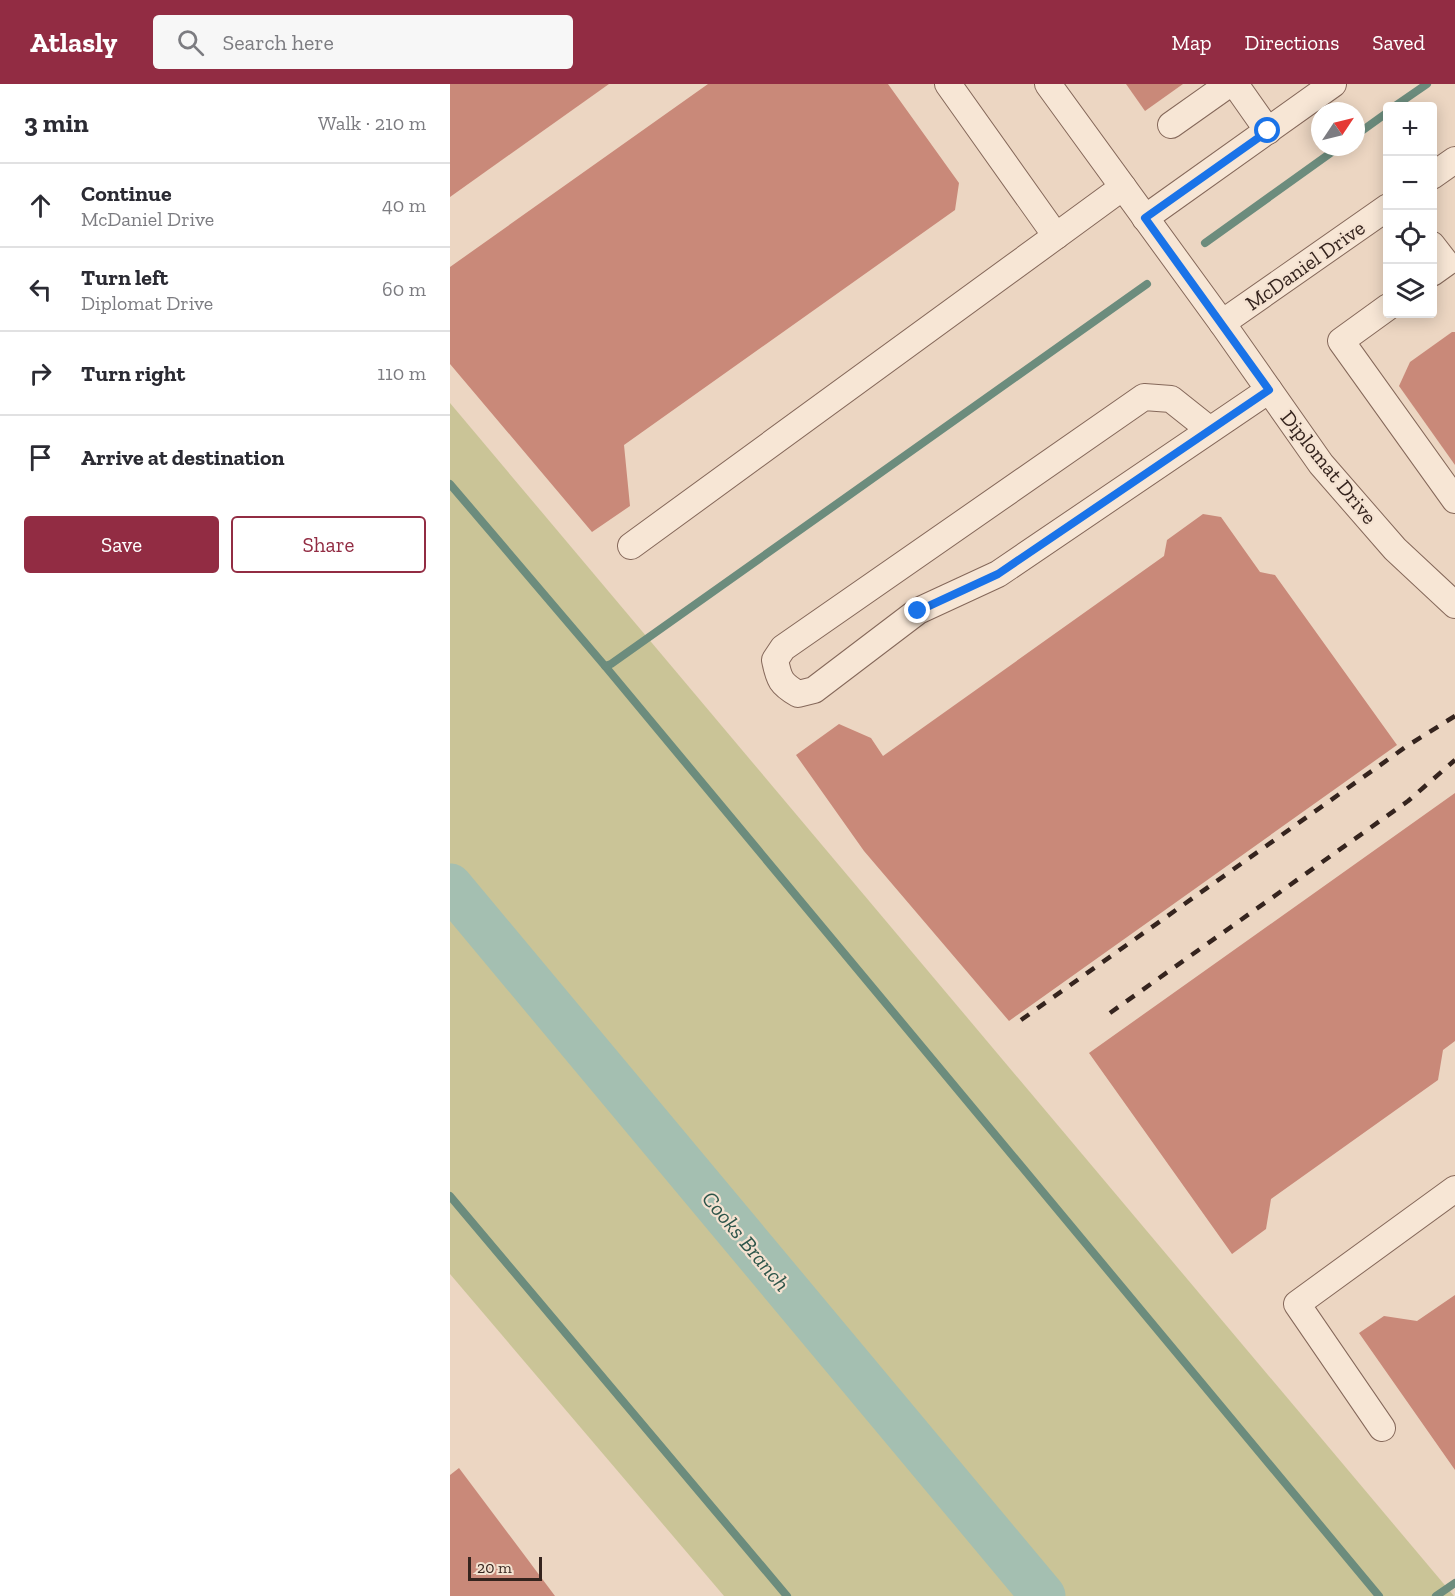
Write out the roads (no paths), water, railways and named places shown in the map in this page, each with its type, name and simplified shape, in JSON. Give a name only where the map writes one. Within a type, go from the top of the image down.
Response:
[{"type":"street","points":[[948,84],[1056,236]]},
{"type":"street","name":"Diplomat Drive","points":[[1048,84],[1222,323],[1321,464],[1395,549],[1455,605]]},
{"type":"street","points":[[1171,125],[1229,84]]},
{"type":"street","points":[[1235,84],[1268,131]]},
{"type":"street","points":[[1145,218],[1334,84]]},
{"type":"street","points":[[1437,173],[1455,160]]},
{"type":"street","points":[[631,546],[1123,187]]},
{"type":"street","name":"McDaniel Drive","points":[[1222,323],[1384,210]]},
{"type":"street","points":[[1383,311],[1341,341],[1455,500]]},
{"type":"street","points":[[1210,430],[1171,399],[1144,397],[783,648],[775,660],[783,685],[798,694],[814,690],[918,611],[998,574],[1269,390]]},
{"type":"street","points":[[1382,1428],[1297,1304],[1455,1189]]},
{"type":"waterway","points":[[1401,102],[1427,84]]},
{"type":"waterway","points":[[1365,129],[1383,116]]},
{"type":"waterway","points":[[1205,243],[1326,156]]},
{"type":"waterway","points":[[605,666],[611,664],[1147,284]]},
{"type":"waterway","points":[[450,484],[605,666],[1379,1596]]},
{"type":"waterway","name":"Cooks Branch","points":[[450,886],[1043,1596]]},
{"type":"waterway","points":[[450,1196],[787,1596]]},
{"type":"waterway","points":[[1436,1596],[1455,1583]]},
{"type":"railway","points":[[1021,1020],[1407,746],[1455,716]]},
{"type":"railway","points":[[1110,1013],[1408,801],[1455,760]]}]
